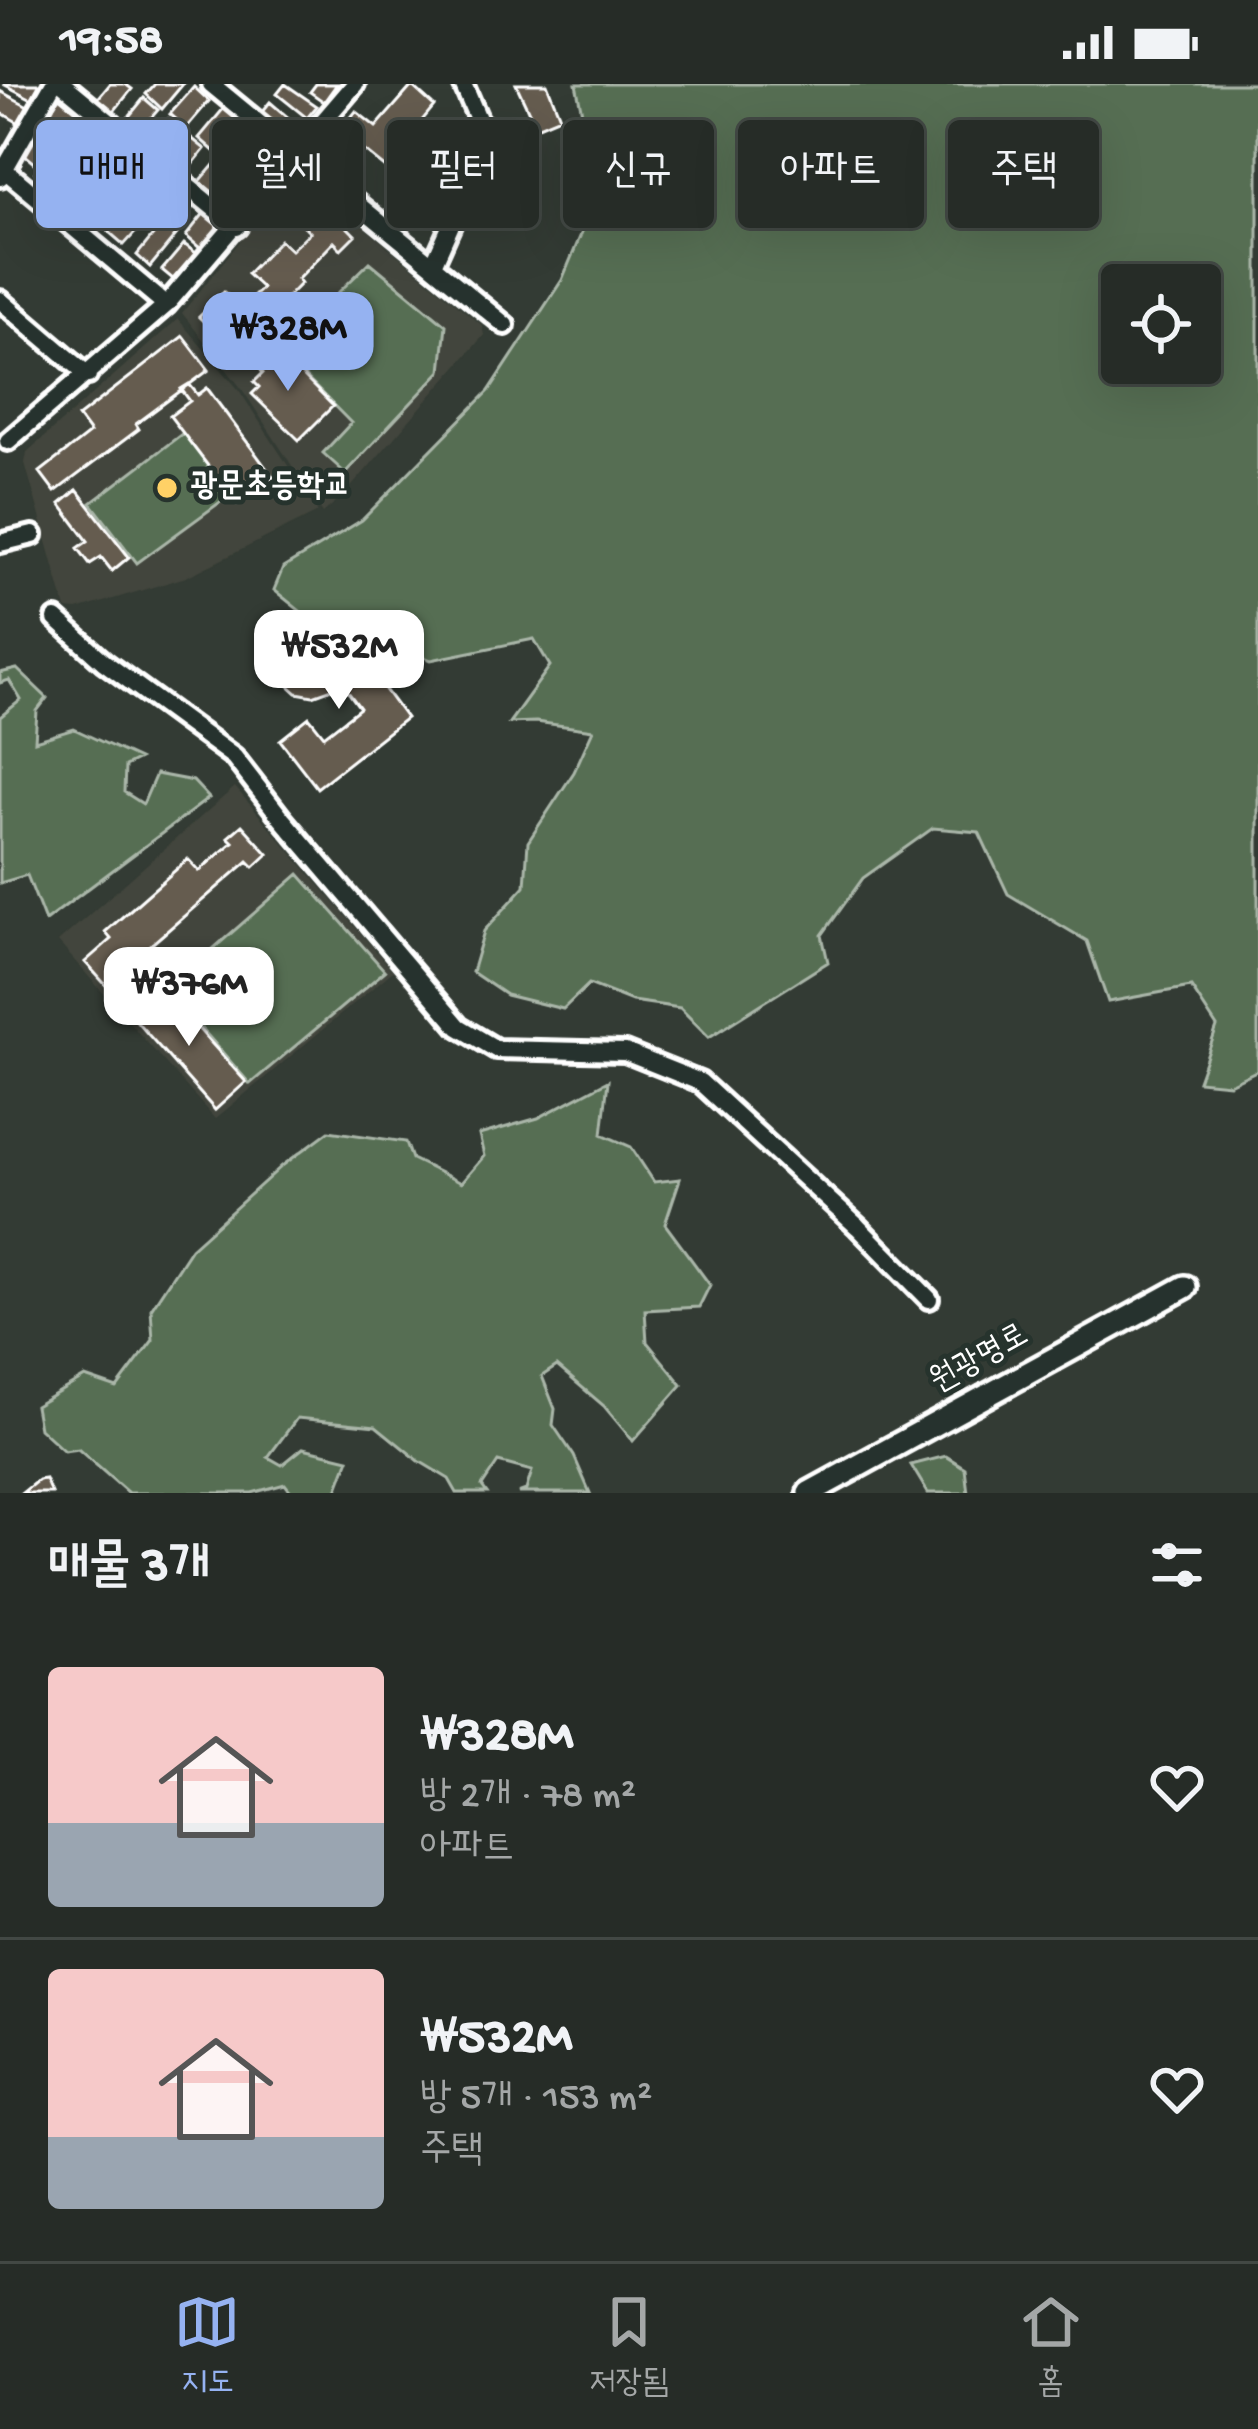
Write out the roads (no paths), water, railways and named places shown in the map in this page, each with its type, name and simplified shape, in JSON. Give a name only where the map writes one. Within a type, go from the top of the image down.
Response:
[{"type":"street","points":[[53,84],[1,171],[166,305]]},
{"type":"street","points":[[63,84],[212,206]]},
{"type":"street","points":[[211,84],[253,120]]},
{"type":"street","points":[[325,120],[355,84]]},
{"type":"street","points":[[433,265],[483,153],[485,135],[464,84]]},
{"type":"street","points":[[363,210],[505,325]]},
{"type":"street","points":[[8,441],[166,305],[236,228]]},
{"type":"street","points":[[0,300],[88,375]]},
{"type":"street","points":[[0,543],[33,535]]},
{"type":"street","points":[[56,619],[104,662],[234,757],[459,1027],[496,1049],[625,1052],[700,1082],[929,1299]]},
{"type":"street","name":"원광명로","points":[[809,1493],[1184,1287]]},
{"type":"place","name":"광문초등학교","points":[[167,488]]}]
